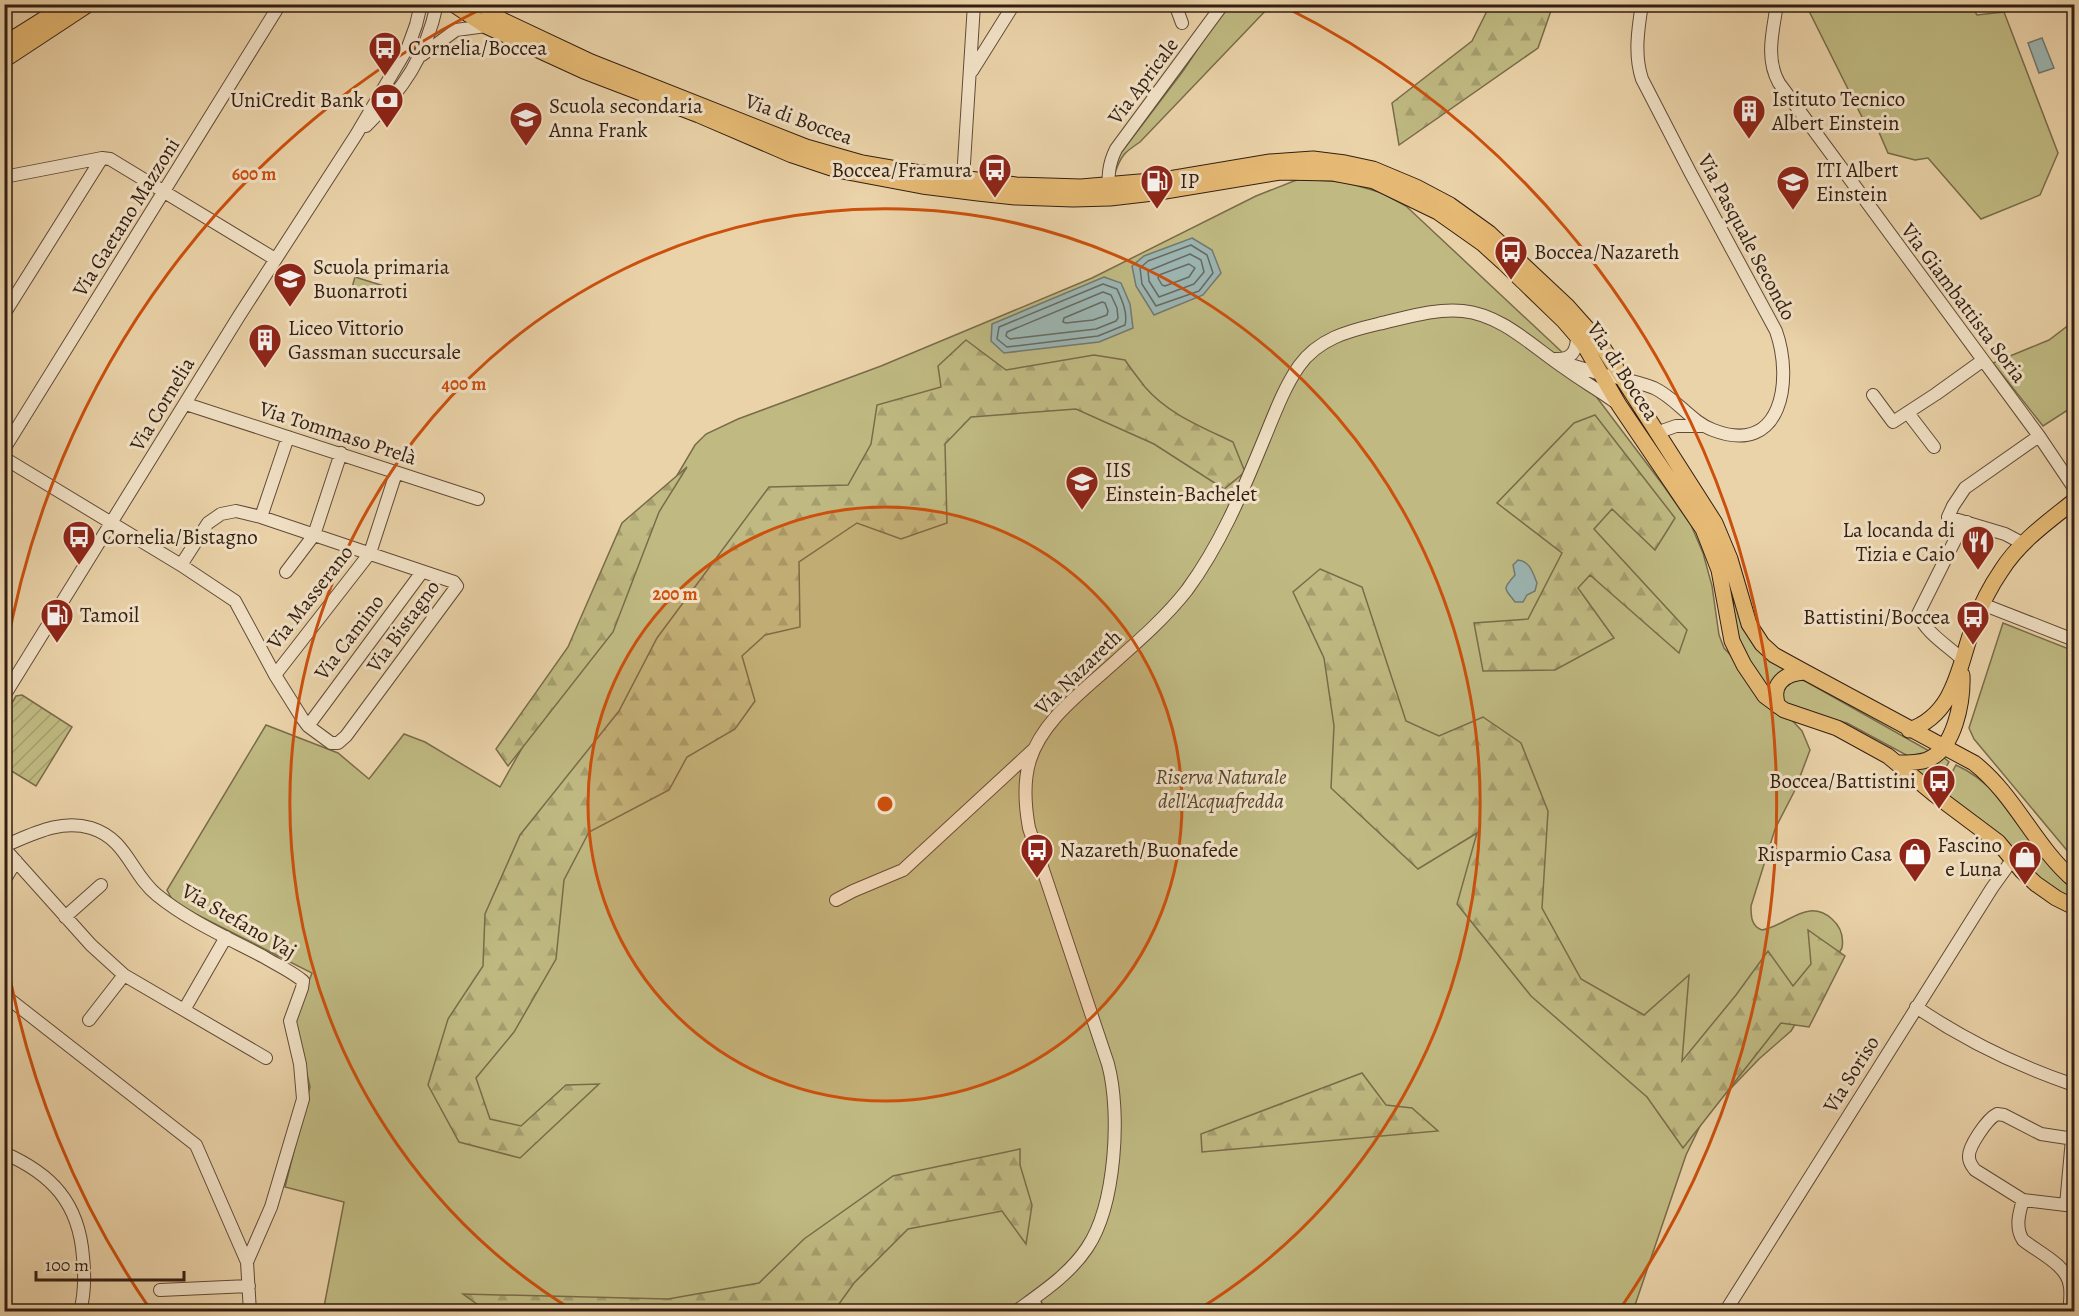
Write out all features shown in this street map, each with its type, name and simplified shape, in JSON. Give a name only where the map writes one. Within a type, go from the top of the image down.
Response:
[{"type":"main road","points":[[4,44],[68,4]]},
{"type":"main road","points":[[4,60],[89,4]]},
{"type":"main road","name":"Via di Boccea","points":[[453,4],[591,62],[820,153],[879,167],[963,179],[1109,192],[1165,192],[1280,172],[1332,173],[1374,181],[1438,212],[1482,243],[1555,313],[1587,350],[1619,405],[1703,529],[1719,570],[1728,628],[1734,647],[1760,690],[1791,713],[1838,728],[1898,763],[1934,794],[1998,842],[2012,860],[2041,888],[2074,907]]},
{"type":"main road","name":"Via di Boccea","points":[[481,4],[492,21],[596,76],[699,115],[822,166],[913,184],[996,195],[1042,198],[1109,192],[1285,160],[1338,162],[1385,173],[1450,205],[1489,233],[1591,331],[1700,497],[1715,524],[1730,559],[1754,635],[1767,649],[1804,672],[1909,730],[1969,759],[1985,772],[2074,880]]},
{"type":"main road","points":[[487,4],[492,21]]},
{"type":"main road","points":[[1898,763],[1928,760],[1943,747],[1957,718],[1968,639],[1982,604],[2007,561],[2074,501]]},
{"type":"main road","points":[[1909,730],[1922,725],[1936,714],[1955,682],[1963,662]]},
{"type":"main road","points":[[1779,706],[1775,693],[1779,682],[1788,675],[1804,672]]},
{"type":"street","name":"Via Gaetano Mazzoni","points":[[4,449],[280,4]]},
{"type":"street","points":[[414,4],[417,19]]},
{"type":"street","name":"Via Cornelia","points":[[4,696],[275,260],[356,135],[408,47],[421,4]]},
{"type":"street","name":"Via Cornelia","points":[[356,135],[385,106],[421,55],[428,39],[437,4]]},
{"type":"street","points":[[963,179],[975,4]]},
{"type":"street","points":[[971,72],[1014,4]]},
{"type":"street","name":"Via Apricale","points":[[1175,4],[1182,22]]},
{"type":"street","name":"Via Apricale","points":[[1109,192],[1110,161],[1116,149],[1223,4]]},
{"type":"street","name":"Via Pasquale Secondo","points":[[1623,379],[1661,392],[1679,404],[1703,426],[1723,434],[1737,435],[1754,432],[1767,425],[1782,396],[1784,359],[1774,327],[1642,79],[1638,53],[1642,4]]},
{"type":"street","name":"Via Giambattista Soria","points":[[1777,4],[1770,55],[1772,69],[1779,83],[2039,436],[2074,488]]},
{"type":"street","points":[[421,55],[456,30],[492,21]]},
{"type":"street","points":[[4,314],[102,158]]},
{"type":"street","points":[[4,177],[102,158],[113,160],[275,260]]},
{"type":"street","name":"Via Nazareth","points":[[1015,1311],[1033,1299],[1076,1262],[1094,1237],[1109,1184],[1116,1121],[1113,1085],[1108,1064],[1029,828],[1026,804],[1027,776],[1035,748],[1044,732],[1061,712],[1160,620],[1191,583],[1228,523],[1296,372],[1306,357],[1318,346],[1359,329],[1431,313],[1455,311],[1479,314],[1500,323],[1619,405]]},
{"type":"street","points":[[1551,358],[1566,359],[1572,355],[1577,336]]},
{"type":"street","name":"Via Nazareth","points":[[1551,358],[1623,379]]},
{"type":"street","points":[[1873,395],[1893,422],[1982,361]]},
{"type":"street","points":[[1896,427],[1911,417],[1936,394]]},
{"type":"street","name":"Via Tommaso Prelà","points":[[186,404],[478,498]]},
{"type":"street","points":[[1911,417],[1934,447]]},
{"type":"street","name":"Via Pasquale Secondo","points":[[1656,433],[1676,426],[1703,426]]},
{"type":"street","points":[[2024,544],[2005,534],[1948,517],[1965,488],[2039,436]]},
{"type":"street","points":[[261,518],[288,437]]},
{"type":"street","points":[[286,572],[314,535],[341,453]]},
{"type":"street","name":"Via Bistagno","points":[[4,458],[181,565],[235,601],[275,675],[308,726],[332,743],[342,740],[456,589],[455,583],[370,553],[236,512],[218,515],[204,528],[181,565]]},
{"type":"street","name":"Via Masserano","points":[[275,675],[370,553],[396,473]]},
{"type":"street","points":[[1963,662],[1931,632],[1918,614],[1959,532],[1967,522]]},
{"type":"street","name":"Via Camino","points":[[308,726],[422,572]]},
{"type":"street","points":[[1982,604],[2074,640]]},
{"type":"street","points":[[836,900],[903,870],[1035,748]]},
{"type":"street","name":"Via Stefano Vaj","points":[[4,847],[42,830],[57,826],[76,825],[98,830],[117,842],[145,883],[156,894],[197,922],[302,979],[303,982],[290,1019],[302,1075],[303,1099],[271,1207],[248,1262]]},
{"type":"street","points":[[4,847],[65,917],[123,975],[266,1058]]},
{"type":"street","name":"Via Soriso","points":[[1725,1311],[1992,888],[2012,860]]},
{"type":"street","points":[[4,881],[16,861]]},
{"type":"street","points":[[65,917],[101,885]]},
{"type":"street","points":[[184,1010],[226,937]]},
{"type":"street","points":[[89,1020],[123,975]]},
{"type":"street","points":[[4,995],[194,1142],[248,1262],[250,1311]]},
{"type":"street","points":[[1917,1007],[1952,1030],[1995,1053],[2037,1072],[2074,1085]]},
{"type":"street","points":[[1997,1114],[2004,1115],[2041,1134],[2073,1139],[2070,1205],[2023,1200],[1979,1173],[1970,1162],[1971,1148],[1991,1117],[1997,1114]]},
{"type":"street","points":[[4,1153],[29,1165],[47,1178],[62,1192],[72,1210],[81,1238],[84,1269],[84,1292],[80,1311]]},
{"type":"street","points":[[2023,1200],[2018,1224],[2020,1235],[2023,1240],[2061,1268],[2066,1275],[2071,1290],[2069,1311]]},
{"type":"street","points":[[160,1290],[249,1286]]},
{"type":"street","points":[[1033,1299],[1038,1311]]},
{"type":"green space","points":[[1227,5],[1271,5],[1140,142],[1124,155],[1115,173],[1117,158],[1183,71]]},
{"type":"green space","points":[[1490,5],[1553,5],[1538,48],[1399,145],[1392,103],[1472,41]]},
{"type":"green space","points":[[1806,5],[1971,5],[1977,15],[2004,12],[2058,153],[2040,195],[1981,219],[1928,158],[1915,160],[1888,153],[1878,130],[1868,129]]},
{"type":"green space","name":"Riserva Naturale dell'Acquafredda","points":[[1299,179],[1345,182],[1382,193],[1406,206],[1564,354],[1691,525],[1703,553],[1712,586],[1719,635],[1724,648],[1802,731],[1810,750],[1795,790],[1775,829],[1751,906],[1752,917],[1756,926],[1762,930],[1805,912],[1823,913],[1838,925],[1843,940],[1842,948],[1791,1031],[1759,1059],[1711,1109],[1702,1122],[1686,1155],[1633,1311],[1045,1312],[1037,1289],[1007,1312],[323,1312],[344,1202],[285,1187],[310,1087],[294,1019],[312,973],[174,903],[167,890],[266,725],[338,753],[369,779],[404,734],[425,742],[500,787],[656,511],[695,445],[706,434],[738,419],[881,366],[1092,278],[1256,196]]},
{"type":"green space","points":[[355,277],[384,286],[380,299],[351,291]]},
{"type":"green space","points":[[2074,321],[2074,406],[2043,426],[1993,363],[2049,340]]},
{"type":"green space","points":[[966,340],[1006,370],[1094,355],[1125,360],[1145,387],[1164,405],[1186,419],[1233,442],[1245,472],[1224,489],[1154,444],[1076,409],[971,417],[945,444],[947,523],[901,539],[857,523],[799,562],[800,627],[765,635],[742,656],[755,701],[735,729],[687,757],[669,790],[589,832],[564,880],[556,959],[514,1032],[476,1078],[490,1119],[521,1126],[566,1085],[599,1084],[520,1158],[459,1142],[428,1085],[448,1019],[483,966],[485,914],[520,835],[619,711],[657,638],[769,487],[848,485],[871,444],[877,405],[941,387],[938,366]]},
{"type":"green space","points":[[1595,415],[1675,518],[1655,550],[1612,509],[1594,529],[1687,630],[1679,653],[1590,575],[1578,588],[1614,638],[1555,670],[1483,671],[1474,623],[1528,619],[1562,553],[1497,503],[1574,423]]},
{"type":"green space","points":[[687,467],[659,512],[613,632],[508,766],[496,749],[568,647],[622,523]]},
{"type":"green space","points":[[1320,569],[1362,587],[1406,721],[1439,736],[1483,717],[1521,743],[1548,811],[1542,908],[1581,979],[1644,1015],[1689,975],[1682,1061],[1736,995],[1768,951],[1793,986],[1811,964],[1808,930],[1845,956],[1809,1027],[1781,1023],[1683,1148],[1647,1097],[1531,996],[1457,904],[1477,833],[1418,869],[1331,788],[1334,726],[1324,658],[1293,592]]},
{"type":"green space","points":[[1734,600],[1748,634],[1759,650],[1789,671],[1771,692],[1741,648],[1733,611]]},
{"type":"green space","points":[[2003,623],[2074,651],[2074,848],[2070,854],[1974,739],[1969,728]]},
{"type":"green space","points":[[1798,679],[1931,752],[1927,756],[1908,756],[1847,723],[1803,712],[1781,701],[1784,685]]},
{"type":"green space","points":[[22,695],[72,727],[36,786],[5,767],[5,715],[16,696]]},
{"type":"green space","points":[[1942,756],[1949,762],[1935,785],[1913,768]]},
{"type":"green space","points":[[1956,765],[1975,776],[2006,805],[2045,859],[2074,891],[2074,902],[2044,885],[1942,791]]},
{"type":"green space","points":[[1362,1073],[1386,1105],[1412,1108],[1438,1131],[1202,1152],[1201,1134]]},
{"type":"green space","points":[[1020,1149],[1020,1165],[1032,1205],[1026,1244],[1002,1211],[908,1229],[854,1283],[834,1311],[488,1312],[463,1294],[668,1299],[759,1283],[804,1239],[893,1176]]},
{"type":"water","points":[[2042,38],[2054,68],[2039,73],[2028,43]]},
{"type":"water","points":[[1192,238],[1212,250],[1221,273],[1203,295],[1154,315],[1136,286],[1132,266],[1144,256]]},
{"type":"water","points":[[1104,277],[1121,283],[1130,304],[1133,328],[1099,342],[1004,353],[991,341],[992,324]]},
{"type":"water","points":[[1518,560],[1528,565],[1537,583],[1535,591],[1527,595],[1523,602],[1515,602],[1506,589],[1515,575],[1513,565]]},
{"type":"place","name":"Cornelia/Boccea","points":[[385,77]]},
{"type":"place","name":"UniCredit Bank","points":[[387,129]]},
{"type":"place","name":"Istituto Tecnico Albert Einstein","points":[[1749,140]]},
{"type":"place","name":"Scuola secondaria Anna Frank","points":[[526,147]]},
{"type":"place","name":"Boccea/Framura","points":[[995,199]]},
{"type":"place","name":"IP","points":[[1157,210]]},
{"type":"place","name":"ITI Albert Einstein","points":[[1793,211]]},
{"type":"place","name":"Boccea/Nazareth","points":[[1511,281]]},
{"type":"place","name":"Scuola primaria Buonarroti","points":[[290,308]]},
{"type":"place","name":"Liceo Vittorio Gassman succursale","points":[[265,369]]},
{"type":"place","name":"IIS Einstein-Bachelet","points":[[1082,511]]},
{"type":"place","name":"Cornelia/Bistagno","points":[[79,566]]},
{"type":"place","name":"La locanda di Tizia e Caio","points":[[1978,571]]},
{"type":"place","name":"Tamoil","points":[[57,644]]},
{"type":"place","name":"Battistini/Boccea","points":[[1973,646]]},
{"type":"place","name":"Boccea/Battistini","points":[[1939,810]]},
{"type":"place","name":"Nazareth/Buonafede","points":[[1037,879]]},
{"type":"place","name":"Risparmio Casa","points":[[1915,883]]},
{"type":"place","name":"Fascino e Luna","points":[[2025,886]]}]
